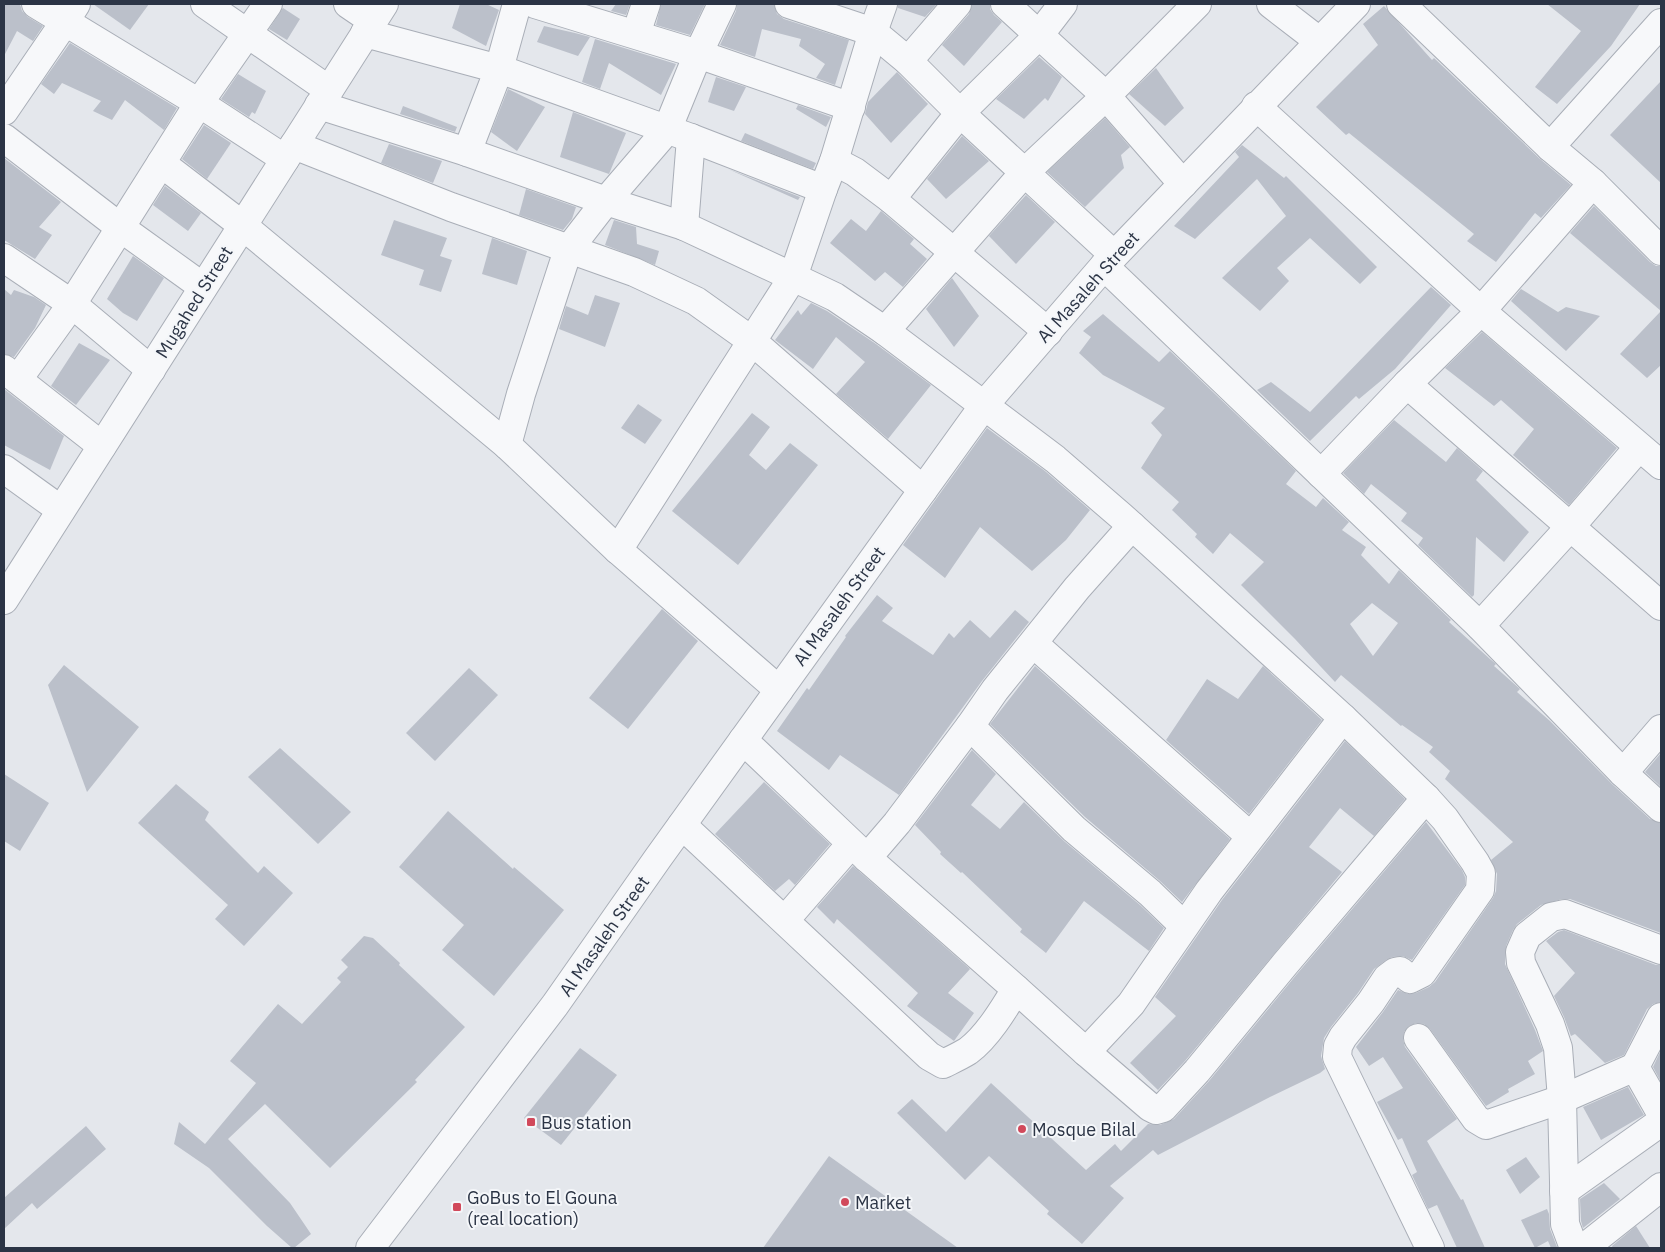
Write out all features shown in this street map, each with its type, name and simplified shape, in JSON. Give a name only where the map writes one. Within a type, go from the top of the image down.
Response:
[{"type":"street","points":[[36,4],[71,12],[199,103],[290,152],[634,272],[696,301],[752,341],[923,490]]},
{"type":"street","points":[[205,4],[247,32],[324,97],[467,152],[606,202],[684,226],[834,297],[885,331],[985,404],[1055,459],[1132,526],[1343,718],[1426,798],[1475,862],[1481,873],[1480,890],[1422,972],[1410,979],[1400,971],[1387,978],[1371,1002],[1343,1037],[1338,1046],[1337,1058],[1430,1248]]},
{"type":"street","points":[[102,446],[11,374],[72,304],[199,103],[268,4]]},
{"type":"street","points":[[348,4],[374,19],[500,69],[823,189]]},
{"type":"street","points":[[467,152],[500,69],[517,4]]},
{"type":"street","points":[[534,4],[698,54],[851,107]]},
{"type":"street","points":[[636,34],[646,4]]},
{"type":"street","points":[[684,226],[679,134],[698,54],[722,4]]},
{"type":"street","points":[[789,4],[872,32],[908,61],[1024,173],[1321,474],[1480,626],[1623,774],[1661,808]]},
{"type":"street","points":[[618,550],[793,277],[834,161],[872,32],[883,4]]},
{"type":"street","points":[[908,61],[957,4]]},
{"type":"street","points":[[1005,4],[1106,96],[1183,184]]},
{"type":"street","points":[[891,199],[960,113],[1040,34],[1063,4]]},
{"type":"street","points":[[885,331],[1024,173],[1106,96],[1197,4]]},
{"type":"street","points":[[1271,4],[1319,41]]},
{"type":"street","name":"Al Masaleh Street","points":[[370,1248],[555,1005],[985,404],[1109,260],[1356,4]]},
{"type":"street","points":[[1401,4],[1550,147],[1593,183],[1661,251]]},
{"type":"street","points":[[4,111],[71,12]]},
{"type":"street","name":"Mugahed Street","points":[[4,600],[374,19]]},
{"type":"street","points":[[1550,147],[1661,23]]},
{"type":"street","points":[[1256,106],[1482,311],[1661,464]]},
{"type":"street","points":[[507,445],[521,394],[568,250],[606,202],[679,134]]},
{"type":"street","points":[[4,138],[121,228],[203,287]]},
{"type":"street","points":[[834,161],[855,172],[891,199],[1048,332]]},
{"type":"street","points":[[161,163],[242,226],[507,445],[618,550],[779,690]]},
{"type":"street","points":[[1321,474],[1407,384],[1482,311],[1593,183]]},
{"type":"street","points":[[4,258],[72,304],[151,370]]},
{"type":"street","points":[[1407,384],[1661,606]]},
{"type":"street","points":[[1480,626],[1570,527],[1639,447]]},
{"type":"street","points":[[4,469],[61,510]]},
{"type":"street","points":[[785,920],[859,851],[898,823],[995,690],[1078,588],[1132,526]]},
{"type":"street","points":[[1034,644],[1250,836]]},
{"type":"street","points":[[1086,1052],[1131,1004],[1184,926],[1250,836],[1343,718]]},
{"type":"street","points":[[970,726],[1074,828],[1150,893],[1184,926]]},
{"type":"street","points":[[1623,774],[1661,729]]},
{"type":"street","points":[[743,740],[859,851],[1150,1108],[1156,1110],[1163,1108],[1197,1071],[1426,798]]},
{"type":"street","points":[[682,825],[930,1056],[943,1064],[967,1052],[977,1043],[996,1021],[1016,989]]},
{"type":"street","points":[[1574,1248],[1565,1224],[1562,1099],[1558,1048],[1550,1024],[1521,964],[1520,952],[1527,936],[1551,917],[1565,914],[1661,950]]},
{"type":"street","points":[[1418,1038],[1476,1119],[1486,1125],[1562,1099],[1635,1067],[1661,1017]]},
{"type":"street","points":[[1635,1067],[1661,1113]]},
{"type":"street","points":[[1564,1191],[1661,1122]]},
{"type":"street","points":[[1584,1248],[1661,1187]]},
{"type":"building","points":[[4,4],[20,4],[22,11],[28,17],[43,26],[33,41],[17,31],[4,56]]},
{"type":"building","points":[[93,4],[149,4],[130,30]]},
{"type":"building","points":[[460,4],[486,4],[499,10],[486,46],[452,28]]},
{"type":"building","points":[[616,4],[630,4],[626,15],[611,11]]},
{"type":"building","points":[[661,4],[705,4],[690,35],[656,25]]},
{"type":"building","points":[[737,4],[774,4],[777,14],[784,19],[849,40],[835,85],[816,78],[825,64],[799,46],[801,39],[762,29],[755,57],[720,45],[736,11]]},
{"type":"building","points":[[898,4],[937,4],[925,17],[898,8]]},
{"type":"building","points":[[972,4],[990,4],[990,9],[994,15],[1002,22],[964,66],[942,45],[969,14]]},
{"type":"building","points":[[1547,4],[1640,4],[1611,46],[1557,104],[1535,87],[1581,31]]},
{"type":"building","points":[[1384,6],[1432,60],[1434,58],[1539,158],[1571,185],[1541,218],[1535,213],[1496,262],[1467,241],[1474,234],[1349,133],[1346,135],[1316,107],[1378,45],[1363,24]]},
{"type":"building","points":[[283,8],[300,19],[287,40],[269,29]]},
{"type":"building","points":[[544,26],[590,37],[578,56],[537,42]]},
{"type":"building","points":[[595,39],[676,64],[661,95],[609,63],[600,89],[582,82]]},
{"type":"building","points":[[70,43],[177,108],[164,130],[125,100],[112,120],[93,111],[101,101],[62,83],[54,94],[41,84]]},
{"type":"building","points":[[1039,57],[1062,77],[1048,101],[1045,98],[1024,119],[996,99]]},
{"type":"building","points":[[1156,68],[1184,108],[1165,126],[1129,94]]},
{"type":"building","points":[[897,72],[928,104],[891,143],[865,114],[868,102]]},
{"type":"building","points":[[238,74],[266,91],[255,114],[252,112],[249,117],[221,99]]},
{"type":"building","points":[[716,77],[746,87],[734,111],[708,102]]},
{"type":"building","points":[[1661,81],[1661,183],[1610,135]]},
{"type":"building","points":[[508,89],[545,107],[517,151],[491,132]]},
{"type":"building","points":[[798,105],[831,117],[826,127],[796,109]]},
{"type":"building","points":[[403,106],[457,127],[455,132],[400,114]]},
{"type":"building","points":[[573,112],[626,133],[609,174],[560,157]]},
{"type":"building","points":[[1105,118],[1130,147],[1121,155],[1124,168],[1085,207],[1047,172]]},
{"type":"building","points":[[204,125],[231,143],[207,179],[182,159]]},
{"type":"building","points":[[745,133],[816,163],[813,169],[741,141]]},
{"type":"building","points":[[962,136],[989,161],[946,199],[927,179]]},
{"type":"building","points":[[389,144],[442,161],[433,183],[381,163]]},
{"type":"building","points":[[1242,145],[1284,178],[1286,176],[1377,267],[1360,284],[1310,238],[1277,268],[1289,281],[1260,311],[1222,278],[1286,216],[1257,179],[1195,239],[1174,226],[1239,157],[1235,152]]},
{"type":"building","points":[[4,158],[61,202],[39,227],[52,235],[35,259],[4,240]]},
{"type":"building","points":[[728,169],[800,197],[798,200]]},
{"type":"building","points":[[165,186],[201,213],[188,231],[153,205]]},
{"type":"building","points":[[526,189],[576,207],[572,219],[563,230],[519,215]]},
{"type":"building","points":[[1026,195],[1055,222],[1016,264],[989,236]]},
{"type":"building","points":[[1594,206],[1650,262],[1656,266],[1661,266],[1661,311],[1570,233]]},
{"type":"building","points":[[881,211],[914,239],[910,244],[927,259],[903,287],[885,272],[875,281],[830,243],[851,219],[866,231]]},
{"type":"building","points":[[394,220],[447,238],[440,256],[452,260],[441,292],[419,285],[424,270],[381,255]]},
{"type":"building","points":[[614,220],[636,227],[637,244],[659,251],[655,265],[605,245]]},
{"type":"building","points":[[492,238],[527,251],[517,285],[482,274]]},
{"type":"building","points":[[133,256],[164,278],[137,321],[123,313],[107,299]]},
{"type":"building","points":[[952,278],[979,316],[954,347],[926,309]]},
{"type":"building","points":[[1431,287],[1451,305],[1395,369],[1359,399],[1356,396],[1310,441],[1257,390],[1271,382],[1310,412]]},
{"type":"building","points":[[4,289],[11,295],[14,290],[34,297],[46,305],[35,328],[14,357],[4,354]]},
{"type":"building","points":[[1521,289],[1558,312],[1566,307],[1600,316],[1566,351],[1511,301]]},
{"type":"building","points":[[595,295],[620,303],[605,347],[559,329],[566,306],[588,315]]},
{"type":"building","points":[[811,303],[827,311],[876,344],[931,385],[888,439],[836,394],[865,362],[836,337],[813,369],[775,340],[798,310],[801,315]]},
{"type":"building","points":[[1661,311],[1661,365],[1647,378],[1620,354]]},
{"type":"building","points":[[1103,314],[1159,362],[1170,351],[1296,471],[1286,484],[1316,507],[1323,498],[1349,522],[1342,530],[1366,547],[1361,555],[1389,584],[1399,570],[1451,620],[1449,622],[1496,664],[1494,666],[1520,689],[1517,692],[1550,721],[1612,784],[1650,819],[1661,823],[1661,933],[1570,899],[1562,899],[1541,905],[1517,924],[1513,930],[1506,946],[1505,964],[1543,1051],[1528,1061],[1535,1074],[1508,1089],[1509,1092],[1486,1106],[1430,1029],[1424,1024],[1416,1023],[1409,1026],[1404,1032],[1403,1040],[1405,1047],[1457,1119],[1427,1141],[1461,1200],[1463,1199],[1485,1248],[1457,1248],[1437,1205],[1428,1209],[1412,1175],[1417,1172],[1402,1138],[1398,1140],[1377,1102],[1403,1088],[1383,1057],[1369,1066],[1356,1047],[1398,990],[1408,994],[1416,993],[1435,982],[1493,898],[1496,891],[1497,874],[1491,860],[1513,842],[1445,779],[1450,771],[1429,752],[1433,747],[1401,726],[1341,675],[1335,682],[1241,585],[1264,562],[1230,533],[1213,554],[1195,537],[1197,534],[1172,510],[1179,502],[1141,468],[1162,435],[1151,423],[1165,408],[1103,375],[1079,353],[1091,337],[1083,331]],"holes":[[[1372,603],[1398,623],[1373,656],[1350,624]]]},
{"type":"building","points":[[1482,332],[1617,448],[1569,505],[1513,455],[1534,429],[1501,400],[1494,406],[1445,368]]},
{"type":"building","points":[[79,343],[110,360],[76,405],[51,386]]},
{"type":"building","points":[[4,389],[64,436],[50,470],[4,445]]},
{"type":"building","points":[[638,404],[662,420],[645,444],[621,428]]},
{"type":"building","points":[[752,413],[770,427],[749,455],[766,470],[790,443],[818,465],[738,565],[672,511]]},
{"type":"building","points":[[1394,420],[1446,462],[1457,448],[1483,471],[1476,480],[1529,532],[1504,562],[1476,537],[1474,595],[1472,597],[1418,545],[1423,538],[1401,521],[1407,513],[1371,484],[1364,494],[1343,473]]},
{"type":"building","points":[[987,428],[1045,471],[1090,510],[1066,540],[1032,571],[980,527],[945,578],[903,545]]},
{"type":"building","points":[[877,595],[893,608],[882,621],[933,655],[949,633],[954,638],[970,620],[990,638],[1015,610],[1029,622],[982,681],[899,795],[840,755],[829,770],[777,731]]},
{"type":"building","points":[[662,609],[698,641],[628,729],[589,698]]},
{"type":"building","points":[[64,665],[139,727],[87,792],[48,685]]},
{"type":"building","points":[[1035,666],[1230,839],[1182,902],[1085,817],[990,724]]},
{"type":"building","points":[[1263,666],[1322,720],[1249,814],[1166,740],[1207,679],[1238,699]]},
{"type":"building","points":[[469,668],[498,695],[435,761],[406,733]]},
{"type":"building","points":[[1345,741],[1405,799],[1374,836],[1340,808],[1309,847],[1342,872],[1185,1061],[1158,1090],[1130,1063],[1176,1016],[1155,997],[1222,900]]},
{"type":"building","points":[[280,748],[351,812],[318,844],[248,777]]},
{"type":"building","points":[[972,750],[996,774],[971,805],[1000,829],[1024,802],[1064,841],[1140,905],[1164,928],[1149,951],[1084,901],[1046,953],[1020,932],[1022,929],[962,872],[940,854],[941,852],[915,825]]},
{"type":"building","points":[[1661,753],[1661,787],[1645,772]]},
{"type":"building","points":[[4,774],[49,803],[20,851],[4,841]]},
{"type":"building","points":[[764,782],[830,844],[795,885],[789,879],[775,891],[715,834]]},
{"type":"building","points":[[176,784],[209,812],[205,820],[258,873],[264,866],[293,893],[244,946],[215,919],[228,905],[138,823]]},
{"type":"building","points":[[448,811],[513,869],[514,867],[564,910],[494,996],[442,950],[464,925],[399,867]]},
{"type":"building","points":[[1426,822],[1462,870],[1465,877],[1465,885],[1412,960],[1403,956],[1392,957],[1374,969],[1324,1038],[1321,1056],[1325,1069],[1158,1155],[1153,1150],[1110,1186],[1124,1198],[1082,1244],[1047,1214],[1049,1211],[989,1156],[965,1180],[897,1113],[912,1099],[946,1132],[991,1083],[1086,1170],[1115,1144],[1121,1151],[1148,1124],[1160,1125],[1174,1119],[1209,1081]]},
{"type":"building","points":[[853,866],[970,969],[948,993],[974,1013],[954,1041],[907,1006],[918,993],[837,919],[834,924],[817,907]]},
{"type":"building","points":[[1564,930],[1656,965],[1661,965],[1661,1002],[1653,1004],[1647,1009],[1624,1055],[1605,1063],[1575,1034],[1571,1036],[1554,996],[1575,973],[1546,941]]},
{"type":"building","points":[[364,936],[373,938],[465,1027],[415,1080],[417,1082],[330,1168],[265,1104],[228,1139],[290,1203],[311,1234],[292,1248],[267,1226],[209,1168],[174,1144],[179,1122],[205,1144],[256,1083],[230,1061],[278,1004],[302,1024],[341,982],[337,978],[348,967],[341,960]]},
{"type":"building","points":[[580,1048],[617,1075],[561,1145],[524,1118]]},
{"type":"building","points":[[1661,1050],[1661,1082],[1653,1067]]},
{"type":"building","points":[[1628,1087],[1644,1115],[1601,1140],[1583,1107]]},
{"type":"building","points":[[86,1126],[106,1149],[37,1209],[32,1203],[4,1229],[4,1198]]},
{"type":"building","name":"Market","points":[[829,1156],[958,1248],[763,1248]]},
{"type":"building","points":[[1526,1157],[1540,1177],[1520,1194],[1506,1170]]},
{"type":"building","points":[[1604,1183],[1620,1199],[1583,1228],[1580,1199]]},
{"type":"building","points":[[1547,1209],[1550,1229],[1557,1247],[1551,1248],[1548,1241],[1535,1248],[1521,1220]]},
{"type":"building","points":[[1636,1226],[1650,1248],[1613,1248],[1612,1246]]},
{"type":"place","name":"Bus station","points":[[531,1122]]},
{"type":"place","name":"Mosque Bilal","points":[[1022,1129]]},
{"type":"place","name":"Market","points":[[845,1202]]},
{"type":"place","name":"GoBus to El Gouna (real location)","points":[[457,1207]]}]
